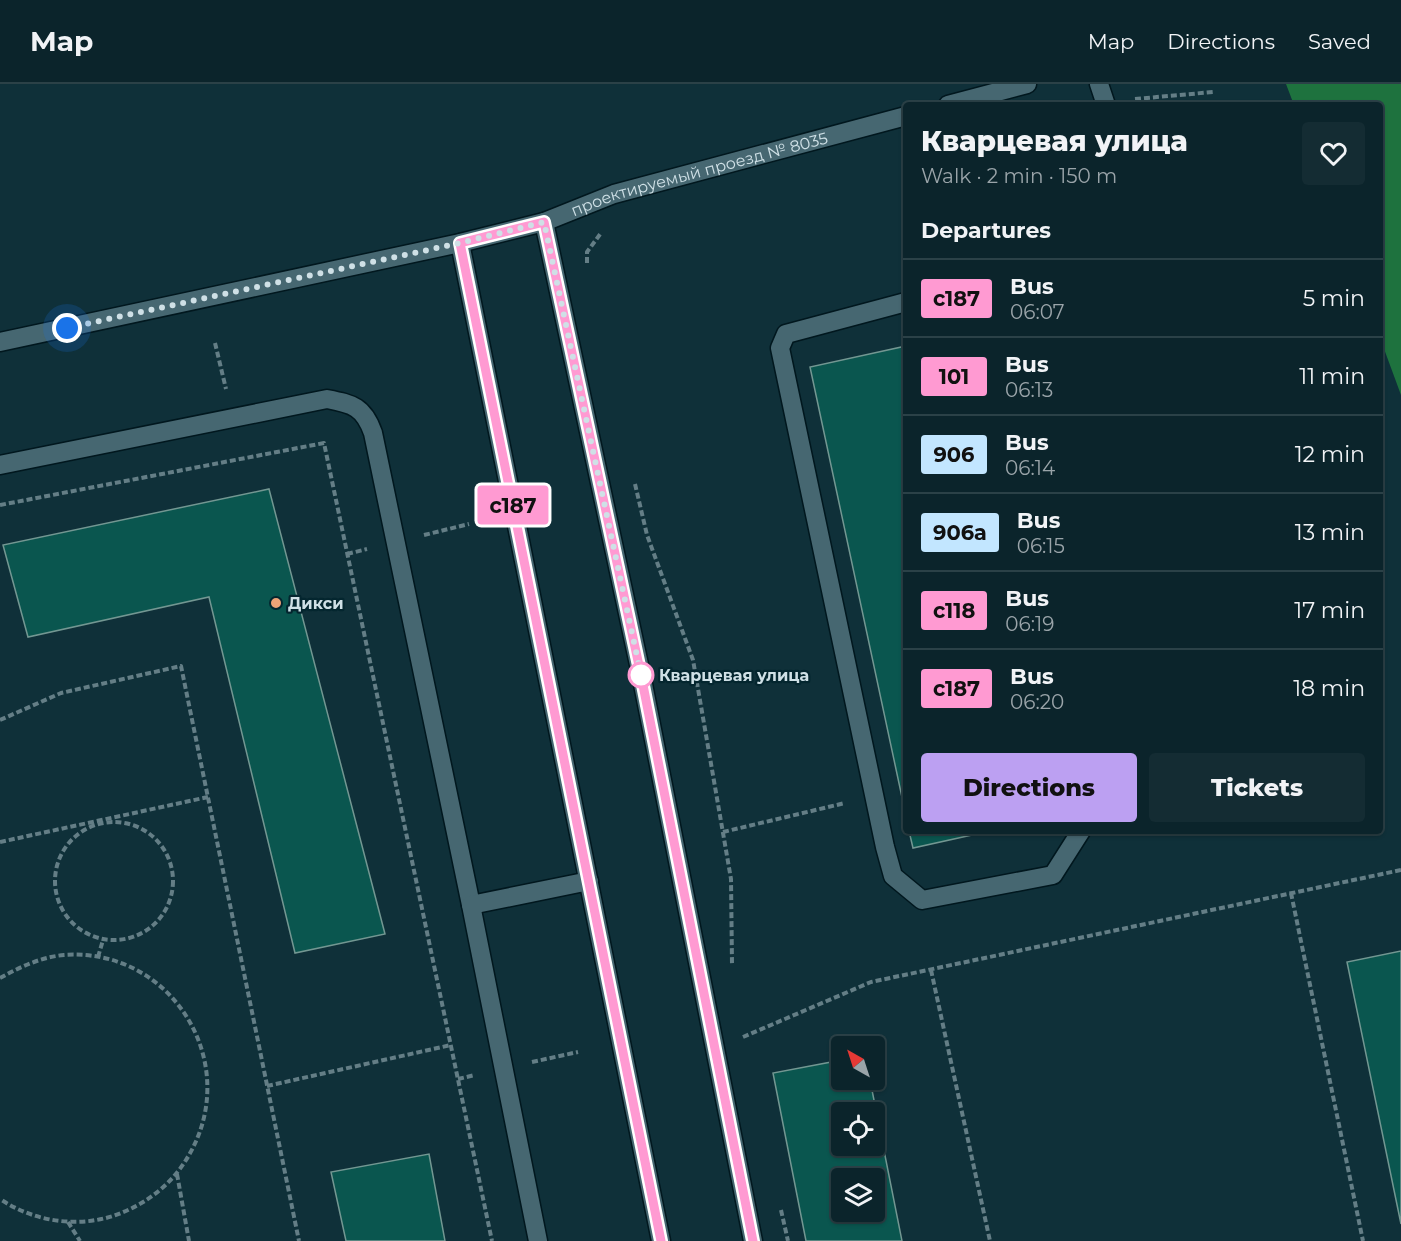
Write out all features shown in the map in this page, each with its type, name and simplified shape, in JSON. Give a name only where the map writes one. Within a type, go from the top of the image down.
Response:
[{"type":"street","points":[[959,102],[1027,84]]},
{"type":"street","points":[[1099,84],[1105,102]]},
{"type":"street","name":"проектируемый проезд № 8035","points":[[0,342],[460,243],[544,222],[614,194],[903,117]]},
{"type":"street","points":[[544,222],[643,686],[753,1241]]},
{"type":"street","points":[[460,243],[661,1241]]},
{"type":"street","points":[[903,304],[786,334],[780,348],[874,796],[893,876],[922,900],[1053,874],[1079,834]]},
{"type":"street","points":[[0,465],[327,399],[347,403],[361,410],[369,421],[471,905],[538,1241]]},
{"type":"street","points":[[471,905],[589,881]]},
{"type":"path","points":[[1123,102],[1213,92]]},
{"type":"path","points":[[586,274],[587,252],[601,233]]},
{"type":"path","points":[[0,505],[324,443],[492,1241]]},
{"type":"path","points":[[633,478],[647,535],[693,660],[731,879],[732,969]]},
{"type":"path","points":[[0,720],[61,693],[181,666],[299,1241]]},
{"type":"path","points":[[723,832],[874,796]]},
{"type":"path","points":[[0,842],[117,819],[139,828],[158,841],[170,861],[173,884],[167,907],[154,925],[126,940],[103,940],[82,932],[65,915],[55,894],[55,871],[63,849],[80,832],[101,823],[117,819],[208,797]]},
{"type":"path","points":[[740,1026],[743,1037],[871,982],[1401,870]]},
{"type":"path","points":[[1292,893],[1363,1241]]},
{"type":"path","points":[[98,957],[103,940]]},
{"type":"path","points":[[0,978],[46,958],[63,955],[98,957],[131,968],[160,986],[184,1012],[200,1043],[207,1077],[206,1112],[195,1145],[177,1174],[150,1198],[135,1207],[103,1219],[68,1222],[34,1216],[0,1199]]},
{"type":"path","points":[[931,970],[990,1241]]},
{"type":"path","points":[[267,1086],[451,1045]]},
{"type":"path","points":[[177,1174],[189,1241]]},
{"type":"path","points":[[781,1207],[788,1241]]},
{"type":"path","points":[[68,1222],[80,1241]]},
{"type":"green space","points":[[1286,84],[1401,84],[1401,395],[1383,346],[1383,102],[1293,102]]},
{"type":"building","points":[[903,347],[903,802],[810,367]]},
{"type":"building","points":[[269,489],[385,934],[295,953],[209,597],[28,637],[3,545]]},
{"type":"building","points":[[910,834],[976,834],[913,848]]},
{"type":"building","points":[[1401,951],[1401,1224],[1347,962]]},
{"type":"building","points":[[831,1062],[831,1090],[872,1090],[874,1102],[831,1102],[831,1156],[885,1155],[902,1241],[806,1241],[773,1073]]},
{"type":"building","points":[[429,1154],[445,1241],[346,1241],[331,1172]]},
{"type":"bus line","name":"с187","points":[[661,1241],[460,243],[544,222],[641,675],[753,1241]]},
{"type":"place","name":"Дикси","points":[[276,603]]},
{"type":"place","name":"Кварцевая улица","points":[[641,675]]},
{"type":"route","points":[[67,328],[460,243],[544,222],[641,675]]}]
